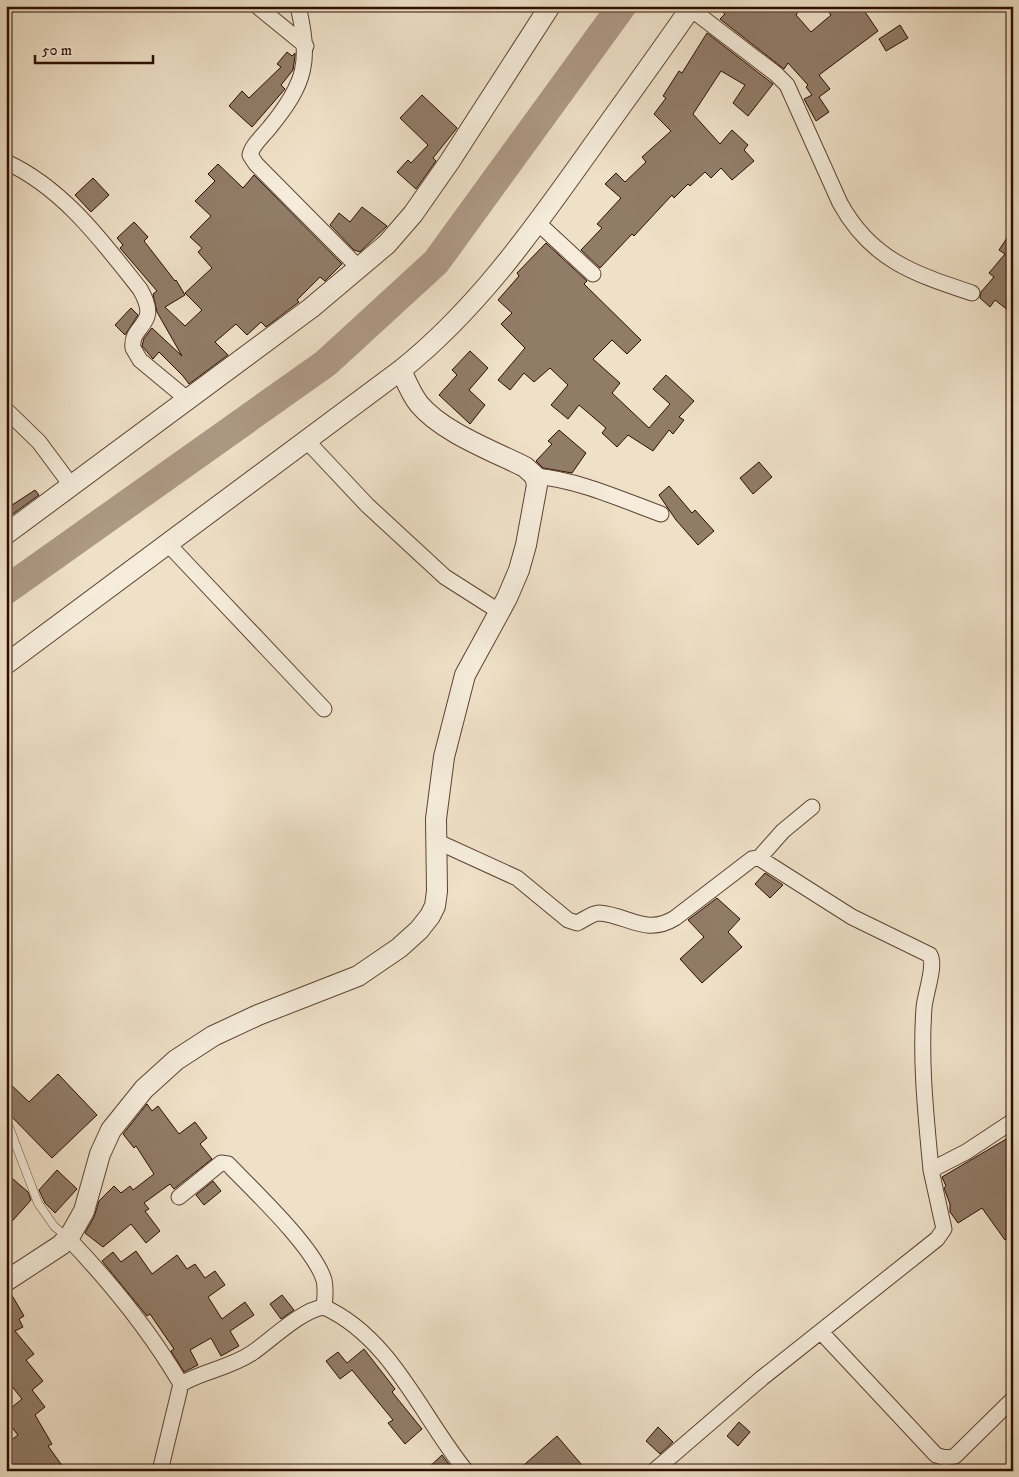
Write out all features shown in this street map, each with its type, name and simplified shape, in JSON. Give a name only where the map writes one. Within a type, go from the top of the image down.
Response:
[{"type":"street","points":[[257,6],[306,46]]},
{"type":"street","points":[[298,6],[306,46],[304,64],[294,94],[250,154],[256,164],[360,269]]},
{"type":"street","points":[[6,534],[311,308],[360,269],[413,214],[550,6]]},
{"type":"street","points":[[6,664],[424,352],[474,302],[538,223],[690,7],[776,74],[787,85],[847,218],[874,247],[899,266],[918,275],[972,293]]},
{"type":"street","points":[[6,162],[33,174],[57,194],[97,236],[140,289],[148,305],[149,313],[147,320],[132,342],[132,348],[140,360],[187,399]]},
{"type":"street","points":[[538,223],[593,274]]},
{"type":"street","points":[[401,370],[419,404],[431,416],[448,428],[525,467],[535,476],[556,478],[584,486],[661,514]]},
{"type":"street","points":[[6,410],[39,442],[71,485]]},
{"type":"street","points":[[306,440],[367,504],[445,576],[500,612]]},
{"type":"street","points":[[6,1281],[62,1245],[62,1232],[84,1211],[100,1154],[111,1130],[144,1089],[176,1060],[213,1036],[258,1015],[358,976],[399,948],[419,930],[435,906],[438,891],[436,819],[444,757],[465,675],[500,612],[519,570],[537,496],[535,476]]},
{"type":"street","points":[[168,544],[324,709]]},
{"type":"street","points":[[436,841],[511,874],[529,886],[568,920],[577,923],[597,913],[648,926],[660,925],[675,918],[752,859],[759,858],[783,831],[812,807]]},
{"type":"street","points":[[654,1471],[739,1397],[942,1234],[944,1229],[931,1170],[924,1093],[924,1006],[932,962],[931,957],[852,917],[759,858]]},
{"type":"street","points":[[931,1170],[966,1152],[1013,1121]]},
{"type":"street","points":[[179,1197],[221,1163],[228,1164],[275,1212],[312,1258],[324,1281],[324,1307]]},
{"type":"street","points":[[62,1232],[91,1262],[152,1340],[181,1384],[160,1471]]},
{"type":"street","points":[[181,1384],[197,1376],[220,1369],[251,1354],[303,1317],[318,1308],[324,1307],[354,1326],[385,1358],[411,1390],[443,1441],[466,1471]]},
{"type":"street","points":[[821,1332],[940,1457],[950,1458],[954,1456],[1013,1398]]},
{"type":"lane","points":[[9,1127],[38,1204],[62,1232]]},
{"type":"building","points":[[715,6],[802,6],[796,15],[811,32],[831,15],[824,6],[861,6],[878,31],[819,75],[830,89],[819,97],[829,112],[816,121],[804,99],[812,95],[806,87],[808,85],[788,63],[784,69],[720,19],[725,14]]},
{"type":"building","points":[[900,25],[908,38],[886,51],[879,39]]},
{"type":"building","points":[[707,33],[773,84],[748,116],[733,103],[745,85],[721,71],[693,114],[720,144],[732,130],[748,145],[744,150],[754,161],[732,180],[721,168],[711,178],[705,172],[690,186],[688,184],[674,198],[672,195],[634,236],[632,234],[600,268],[581,250],[602,228],[597,224],[621,198],[605,184],[616,173],[625,182],[646,162],[642,157],[671,131],[654,114],[666,98],[663,96],[679,71],[682,73]]},
{"type":"building","points":[[287,52],[292,56],[295,53],[295,56],[293,70],[281,85],[285,89],[252,127],[229,106],[242,91],[249,98],[281,67],[277,64]]},
{"type":"building","points":[[422,95],[457,128],[433,158],[436,161],[416,189],[397,172],[408,160],[411,163],[428,145],[400,118]]},
{"type":"building","points":[[218,164],[243,188],[254,175],[342,264],[325,281],[320,277],[297,300],[299,302],[266,327],[261,322],[247,335],[236,324],[215,342],[228,355],[189,384],[159,352],[153,359],[142,346],[144,338],[152,328],[182,356],[157,312],[153,294],[157,291],[120,248],[123,245],[117,238],[134,222],[148,237],[144,241],[176,280],[185,295],[165,307],[185,326],[202,310],[185,293],[212,268],[198,252],[202,248],[190,237],[211,216],[195,201],[215,181],[208,174]]},
{"type":"building","points":[[93,178],[109,195],[91,212],[75,195]]},
{"type":"building","points":[[362,207],[387,226],[360,252],[354,250],[330,225],[339,213],[350,222]]},
{"type":"building","points":[[1013,229],[1013,285],[1008,291],[1013,295],[1013,314],[995,300],[990,307],[980,298],[981,292],[994,277],[989,273],[1005,254],[999,250]]},
{"type":"building","points":[[546,243],[587,281],[584,284],[641,340],[627,354],[612,340],[593,359],[620,383],[612,393],[649,428],[670,404],[653,389],[666,375],[694,401],[679,417],[684,420],[673,434],[669,430],[653,451],[628,435],[617,447],[602,433],[606,428],[579,405],[568,419],[551,405],[568,385],[550,368],[534,382],[524,373],[510,390],[498,380],[525,348],[501,324],[512,313],[498,300],[519,276],[517,273]]},
{"type":"building","points":[[131,308],[138,315],[125,335],[115,325]]},
{"type":"building","points":[[470,351],[488,368],[469,390],[485,405],[470,424],[439,395],[457,375],[452,370]]},
{"type":"building","points":[[559,430],[586,453],[572,473],[543,468],[536,461],[552,444],[548,441]]},
{"type":"building","points":[[759,462],[772,477],[753,494],[740,478]]},
{"type":"building","points":[[669,486],[692,513],[695,510],[714,531],[698,545],[676,520],[659,495]]},
{"type":"building","points":[[35,490],[39,495],[6,519],[6,509]]},
{"type":"building","points":[[765,873],[783,885],[770,898],[755,884]]},
{"type":"building","points":[[717,898],[740,919],[728,932],[742,947],[702,983],[680,959],[704,937],[688,920]]},
{"type":"building","points":[[58,1074],[97,1115],[52,1158],[6,1111],[6,1080],[29,1102]]},
{"type":"building","points":[[147,1104],[152,1111],[158,1106],[179,1134],[195,1122],[207,1138],[200,1144],[212,1159],[174,1189],[170,1184],[144,1203],[149,1209],[145,1211],[160,1231],[146,1243],[131,1224],[103,1247],[85,1233],[94,1217],[99,1201],[114,1186],[121,1193],[130,1186],[133,1190],[154,1174],[136,1146],[134,1148],[123,1134]]},
{"type":"building","points":[[1013,1135],[1013,1234],[1005,1240],[982,1208],[958,1223],[950,1212],[950,1204],[944,1188],[946,1186],[942,1177]]},
{"type":"building","points":[[57,1170],[77,1189],[55,1213],[45,1203],[39,1190]]},
{"type":"building","points":[[6,1173],[28,1192],[31,1200],[6,1228]]},
{"type":"building","points":[[213,1181],[221,1191],[204,1205],[196,1195]]},
{"type":"building","points":[[136,1251],[152,1274],[177,1255],[187,1269],[195,1264],[205,1278],[215,1271],[225,1285],[208,1297],[222,1319],[245,1302],[254,1315],[230,1331],[239,1346],[221,1356],[211,1338],[190,1350],[198,1365],[184,1372],[171,1351],[174,1349],[150,1314],[147,1316],[102,1261],[113,1252],[121,1262]]},
{"type":"building","points":[[10,1292],[24,1316],[19,1319],[23,1327],[15,1331],[34,1354],[26,1360],[43,1381],[32,1390],[45,1407],[35,1415],[52,1444],[48,1446],[66,1471],[6,1471],[6,1444],[18,1435],[6,1420],[6,1412],[22,1399],[6,1379],[6,1364],[12,1360],[6,1352],[6,1337],[11,1333],[6,1326],[6,1293]]},
{"type":"building","points":[[282,1295],[294,1310],[281,1319],[270,1304]]},
{"type":"building","points":[[364,1349],[395,1389],[392,1392],[422,1429],[405,1444],[388,1423],[393,1420],[352,1370],[340,1379],[326,1361],[338,1352],[347,1363]]},
{"type":"building","points":[[739,1422],[750,1432],[738,1446],[727,1436]]},
{"type":"building","points":[[658,1427],[673,1442],[660,1454],[646,1441]]},
{"type":"building","points":[[557,1436],[587,1471],[517,1471]]},
{"type":"building","points":[[442,1455],[454,1471],[425,1471]]},
{"type":"waterway","points":[[6,590],[326,363],[436,262],[622,6]]}]
